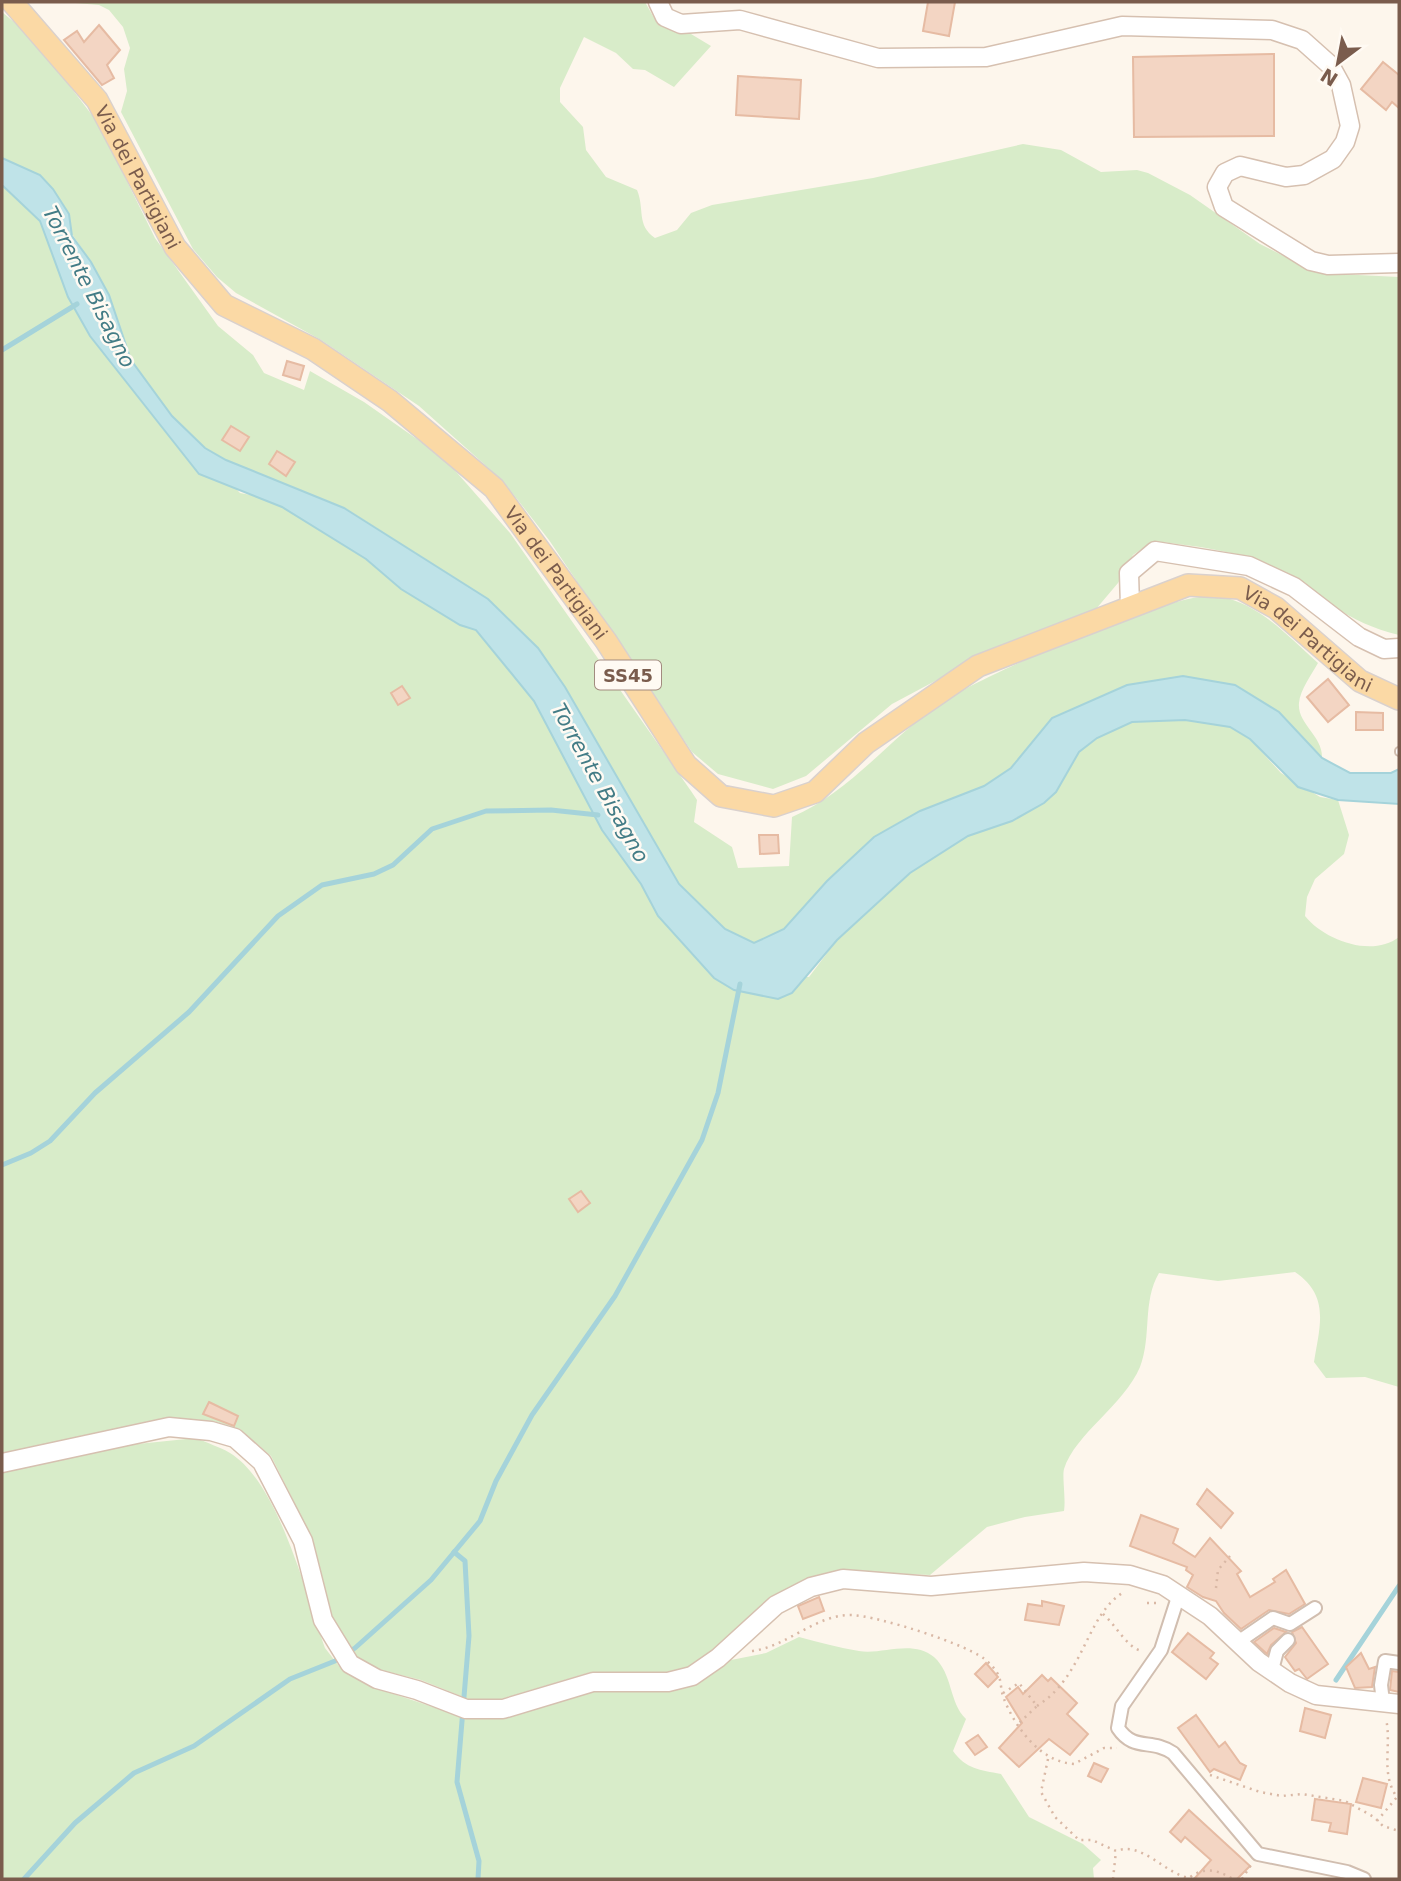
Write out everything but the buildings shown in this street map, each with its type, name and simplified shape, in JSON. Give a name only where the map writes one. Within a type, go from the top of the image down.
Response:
[{"type":"main road","name":"Via dei Partigiani","points":[[12,2],[97,100],[175,247],[224,305],[313,349],[390,401],[494,488],[606,641],[685,765],[721,796],[774,806],[815,792],[866,743],[978,666],[1188,585],[1240,588],[1276,608],[1360,681],[1399,699]]},
{"type":"main road","points":[[658,2],[665,17],[681,24],[740,20],[878,58],[986,57],[1122,26],[1272,30],[1302,40],[1330,65],[1341,85],[1350,126],[1345,142],[1333,159],[1304,175],[1286,177],[1240,166],[1225,173],[1217,187],[1224,207],[1311,261],[1328,265],[1399,263]]},
{"type":"main road","points":[[1130,607],[1129,573],[1155,551],[1168,552],[1249,566],[1294,587],[1359,637],[1384,649],[1399,648]]},
{"type":"main road","points":[[2,1463],[169,1427],[211,1431],[235,1438],[262,1462],[303,1541],[323,1620],[350,1664],[377,1679],[417,1690],[458,1707],[503,1709],[593,1682],[668,1682],[692,1676],[718,1658],[776,1605],[811,1587],[843,1579],[931,1586],[1084,1572],[1130,1575],[1153,1580],[1179,1594],[1272,1670],[1316,1695],[1390,1708]]},
{"type":"street","points":[[1179,1594],[1163,1644],[1152,1667],[1122,1706],[1118,1728],[1126,1739],[1134,1744],[1160,1744],[1173,1753],[1258,1854],[1348,1872],[1364,1879]]},
{"type":"street","points":[[1238,1642],[1273,1618],[1290,1623],[1315,1608]]},
{"type":"street","points":[[1272,1670],[1277,1651],[1288,1640]]},
{"type":"street","points":[[1390,1708],[1381,1685],[1385,1661],[1399,1663]]},
{"type":"path","points":[[1216,1588],[1218,1570],[1230,1556]]},
{"type":"path","points":[[1016,1726],[1062,1688],[1114,1597],[1130,1588]]},
{"type":"path","points":[[1157,1597],[1158,1608]]},
{"type":"path","points":[[1147,1604],[1157,1603]]},
{"type":"path","points":[[1103,1614],[1139,1652],[1148,1650],[1154,1643],[1163,1644]]},
{"type":"path","points":[[718,1658],[764,1649],[823,1622],[856,1615],[952,1642],[977,1654],[997,1672],[1016,1726],[1048,1759],[1074,1765],[1104,1748],[1123,1749],[1134,1744]]},
{"type":"path","points":[[1003,1693],[1019,1682],[1037,1706]]},
{"type":"path","points":[[1377,1821],[1397,1797],[1390,1787],[1389,1777],[1390,1708]]},
{"type":"path","points":[[1048,1759],[1041,1792],[1055,1817],[1079,1840],[1092,1840],[1116,1851],[1125,1847],[1138,1851],[1178,1876],[1189,1878],[1199,1870],[1212,1871],[1233,1879]]},
{"type":"path","points":[[1193,1777],[1211,1775],[1260,1792],[1282,1796],[1302,1794],[1345,1801],[1382,1826],[1399,1830]]},
{"type":"path","points":[[1113,1879],[1116,1851]]},
{"type":"green space","points":[[64,2],[645,2],[658,25],[691,34],[711,46],[674,87],[645,70],[633,69],[616,53],[584,37],[560,88],[560,102],[583,127],[586,150],[606,177],[637,190],[645,228],[655,238],[677,230],[691,213],[712,205],[873,178],[1023,144],[1061,150],[1101,172],[1137,170],[1148,173],[1190,195],[1260,244],[1317,273],[1399,277],[1399,635],[1364,623],[1275,569],[1246,557],[1153,541],[1133,555],[1118,583],[1096,609],[967,664],[892,704],[806,776],[773,789],[718,774],[692,752],[549,540],[503,481],[419,406],[321,340],[236,293],[217,277],[193,249],[121,112],[127,91],[124,69],[130,48],[123,27],[109,10],[99,5]]},
{"type":"green space","points":[[2,12],[33,38],[98,123],[155,238],[218,326],[253,355],[264,373],[304,390],[310,371],[364,402],[444,458],[510,533],[697,800],[694,822],[732,847],[738,868],[789,866],[792,817],[852,779],[905,731],[943,702],[1036,655],[1123,620],[1196,597],[1218,596],[1260,613],[1318,663],[1304,688],[1299,710],[1319,743],[1322,758],[1279,712],[1052,718],[1011,768],[984,786],[920,811],[827,881],[784,929],[754,943],[725,929],[679,884],[565,687],[538,648],[488,599],[345,508],[226,460],[205,448],[172,416],[131,360],[109,295],[70,231],[69,214],[8,160],[2,158]]},
{"type":"green space","points":[[2,185],[40,221],[68,297],[90,336],[240,493],[262,497],[282,507],[366,559],[401,589],[460,625],[476,630],[534,701],[602,830],[641,884],[658,916],[714,978],[809,977],[837,940],[910,873],[968,836],[1012,821],[1056,792],[1079,752],[1097,738],[1132,722],[1185,720],[1230,727],[1250,739],[1281,773],[1320,797],[1338,800],[1349,835],[1344,854],[1315,879],[1307,897],[1305,916],[1313,925],[1336,939],[1362,946],[1376,946],[1399,937],[1399,1387],[1365,1377],[1326,1378],[1314,1362],[1320,1324],[1318,1301],[1314,1291],[1295,1272],[1218,1281],[1159,1273],[1151,1296],[1146,1343],[1140,1367],[1123,1394],[1070,1456],[1064,1469],[1064,1511],[987,1527],[930,1575],[842,1571],[749,1618],[704,1659],[689,1667],[667,1672],[591,1672],[501,1699],[468,1699],[421,1680],[381,1670],[357,1657],[332,1617],[312,1538],[271,1456],[240,1429],[213,1421],[168,1417],[2,1453]]},
{"type":"green space","points":[[196,1438],[230,1453],[247,1468],[263,1489],[289,1542],[325,1648],[339,1666],[367,1685],[460,1716],[592,1689],[695,1686],[726,1661],[766,1653],[799,1637],[868,1652],[916,1649],[934,1657],[940,1664],[956,1705],[966,1719],[953,1751],[968,1765],[1001,1774],[1029,1817],[1083,1844],[1101,1860],[1093,1868],[1094,1879],[2,1879],[2,1471],[118,1446]]},
{"type":"water","name":"Torrente Bisagno","points":[[2,158],[40,175],[53,189],[69,214],[72,236],[91,262],[109,295],[131,360],[172,416],[205,448],[226,460],[344,508],[488,599],[538,648],[565,687],[679,884],[725,929],[754,943],[784,929],[827,881],[874,837],[920,811],[984,786],[1011,768],[1052,718],[1127,685],[1183,676],[1235,685],[1279,712],[1322,758],[1350,773],[1391,773],[1399,769],[1399,804],[1338,800],[1298,787],[1250,739],[1230,727],[1185,720],[1132,722],[1097,738],[1079,752],[1056,792],[1044,803],[1012,821],[968,836],[910,873],[837,940],[792,993],[778,999],[734,990],[714,978],[658,916],[641,884],[602,830],[534,701],[476,630],[460,625],[401,589],[366,559],[282,507],[199,474],[90,336],[68,297],[40,221],[2,185]]},
{"type":"waterway","name":"Torrente Bisagno","points":[[2,350],[77,304]]},
{"type":"waterway","name":"Torrente Bisagno","points":[[2,1165],[31,1153],[50,1141],[95,1093],[189,1012],[278,916],[322,885],[374,874],[393,865],[432,829],[486,811],[551,810],[598,815]]},
{"type":"waterway","points":[[24,1879],[75,1823],[134,1773],[194,1746],[290,1679],[335,1661],[355,1648],[431,1580],[480,1521],[496,1481],[532,1415],[615,1296],[702,1140],[718,1093],[740,984]]},
{"type":"waterway","points":[[454,1552],[465,1561],[469,1636],[457,1782],[479,1861],[478,1879]]},
{"type":"waterway","points":[[1336,1680],[1399,1586]]}]
